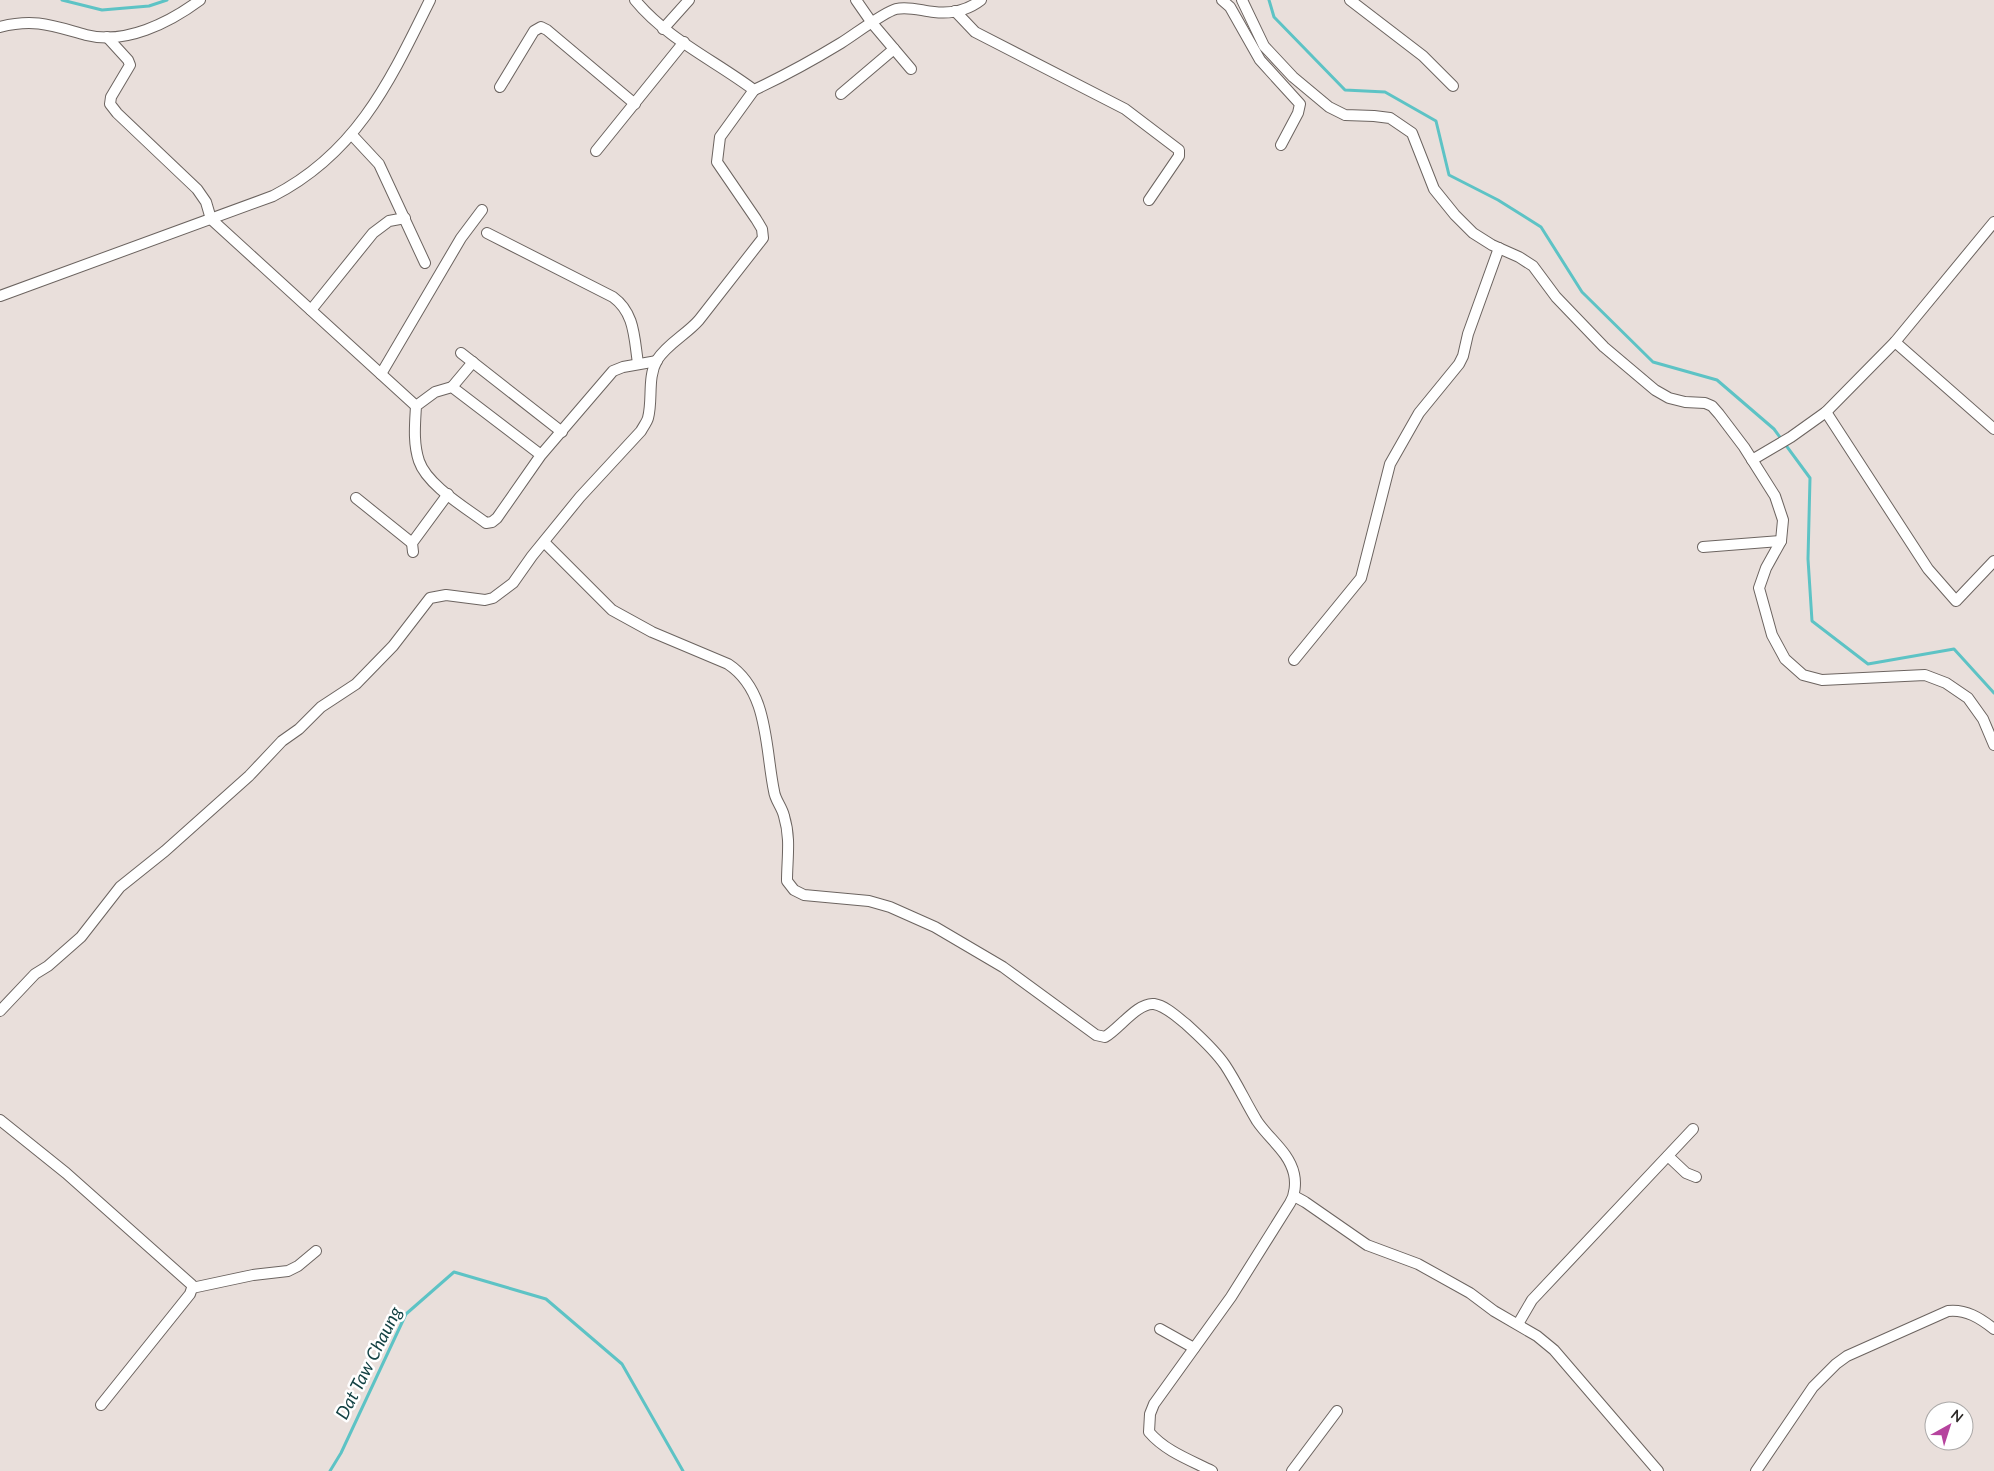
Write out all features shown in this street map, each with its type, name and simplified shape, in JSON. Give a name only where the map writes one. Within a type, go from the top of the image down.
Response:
[{"type":"street","points":[[0,27],[29,22],[51,24],[88,35],[106,37],[149,29],[162,24],[200,0]]},
{"type":"street","points":[[0,296],[273,196],[296,184],[320,167],[352,135],[398,64],[430,0]]},
{"type":"street","points":[[635,0],[663,29],[754,90]]},
{"type":"street","points":[[663,29],[689,0]]},
{"type":"street","points":[[856,0],[872,23],[911,69]]},
{"type":"street","points":[[0,1011],[35,974],[81,937],[108,901],[126,882],[166,851],[248,776],[282,741],[299,729],[321,707],[356,684],[393,646],[430,598],[446,595],[485,600],[493,598],[513,582],[580,497],[644,425],[648,419],[651,384],[657,361],[665,351],[699,320],[763,238],[762,229],[756,219],[717,162],[720,137],[754,90],[786,74],[895,9],[910,8],[936,12],[954,11],[971,8],[981,0]]},
{"type":"street","points":[[1222,0],[1230,7],[1260,60],[1300,104],[1298,113],[1281,145]]},
{"type":"street","points":[[1242,0],[1264,46],[1292,77],[1322,102],[1345,115],[1390,118],[1412,133],[1434,189],[1473,233],[1499,248],[1520,257],[1533,266],[1556,297],[1604,347],[1655,390],[1669,398],[1685,402],[1705,403],[1712,406],[1730,427],[1775,496],[1783,520],[1781,541],[1766,568],[1759,588],[1772,635],[1785,659],[1803,675],[1822,680],[1925,675],[1946,683],[1968,698],[1983,719],[1994,745]]},
{"type":"street","points":[[1350,0],[1423,56],[1454,86]]},
{"type":"street","points":[[954,11],[975,32],[1125,109],[1179,150],[1179,156],[1149,200]]},
{"type":"street","points":[[500,87],[534,31],[541,27],[635,104]]},
{"type":"street","points":[[106,37],[128,60],[130,66],[111,97],[110,104],[126,123],[197,189],[206,202],[211,219],[416,406]]},
{"type":"street","points":[[596,151],[684,42]]},
{"type":"street","points":[[841,94],[894,49]]},
{"type":"street","points":[[352,135],[379,164],[425,263]]},
{"type":"street","points":[[381,374],[460,238],[482,210]]},
{"type":"street","points":[[311,310],[373,234],[389,221],[405,218]]},
{"type":"street","points":[[1752,460],[1791,437],[1826,412],[1895,342],[1994,222]]},
{"type":"street","points":[[487,233],[613,296],[622,304],[631,320],[638,363]]},
{"type":"street","points":[[1294,660],[1361,578],[1390,464],[1418,413],[1460,364],[1468,334],[1499,248]]},
{"type":"street","points":[[1895,342],[1994,429]]},
{"type":"street","points":[[461,353],[562,432]]},
{"type":"street","points":[[541,455],[452,388],[443,388],[435,392],[416,406],[414,433],[419,461],[428,477],[486,523],[492,522],[497,518],[541,455],[613,371],[638,363],[657,361]]},
{"type":"street","points":[[452,388],[472,362]]},
{"type":"street","points":[[1826,412],[1928,569],[1956,601],[1979,579],[1994,561]]},
{"type":"street","points":[[356,498],[412,548],[448,494]]},
{"type":"street","points":[[1703,547],[1781,541]]},
{"type":"street","points":[[544,542],[612,610],[652,632],[728,664],[739,671],[751,686],[760,710],[768,744],[775,798],[784,814],[789,846],[787,881],[794,890],[804,895],[869,901],[890,907],[935,927],[1003,966],[1096,1035],[1105,1037],[1115,1032],[1136,1011],[1145,1005],[1154,1004],[1177,1016],[1212,1048],[1226,1066],[1258,1123],[1282,1151],[1289,1163],[1294,1174],[1294,1196],[1241,1282],[1154,1404],[1150,1414],[1149,1432],[1166,1447],[1212,1471]]},
{"type":"street","points":[[2,1125],[66,1173],[190,1282],[192,1288],[190,1294],[101,1406]]},
{"type":"street","points":[[1518,1324],[1532,1300],[1693,1129]]},
{"type":"street","points":[[1668,1156],[1686,1173],[1696,1178]]},
{"type":"street","points":[[1294,1196],[1367,1245],[1418,1264],[1470,1293],[1494,1311],[1536,1336],[1554,1350],[1658,1471]]},
{"type":"street","points":[[192,1288],[253,1275],[288,1271],[316,1252]]},
{"type":"street","points":[[1756,1471],[1813,1387],[1829,1370],[1847,1356],[1948,1311],[1957,1310],[1968,1313],[1994,1329]]},
{"type":"street","points":[[1160,1329],[1194,1348]]},
{"type":"street","points":[[1292,1471],[1337,1411]]},
{"type":"waterway","points":[[62,0],[102,10],[149,6],[167,0]]},
{"type":"waterway","points":[[1269,0],[1274,17],[1345,90],[1385,92],[1436,121],[1449,175],[1498,200],[1541,227],[1582,292],[1653,362],[1717,380],[1774,429],[1810,478],[1808,559],[1812,621],[1868,664],[1954,649],[1994,693]]},
{"type":"waterway","name":"Dat Taw Chaung","points":[[330,1471],[341,1453],[406,1314],[454,1272],[546,1299],[622,1364],[683,1471]]}]
